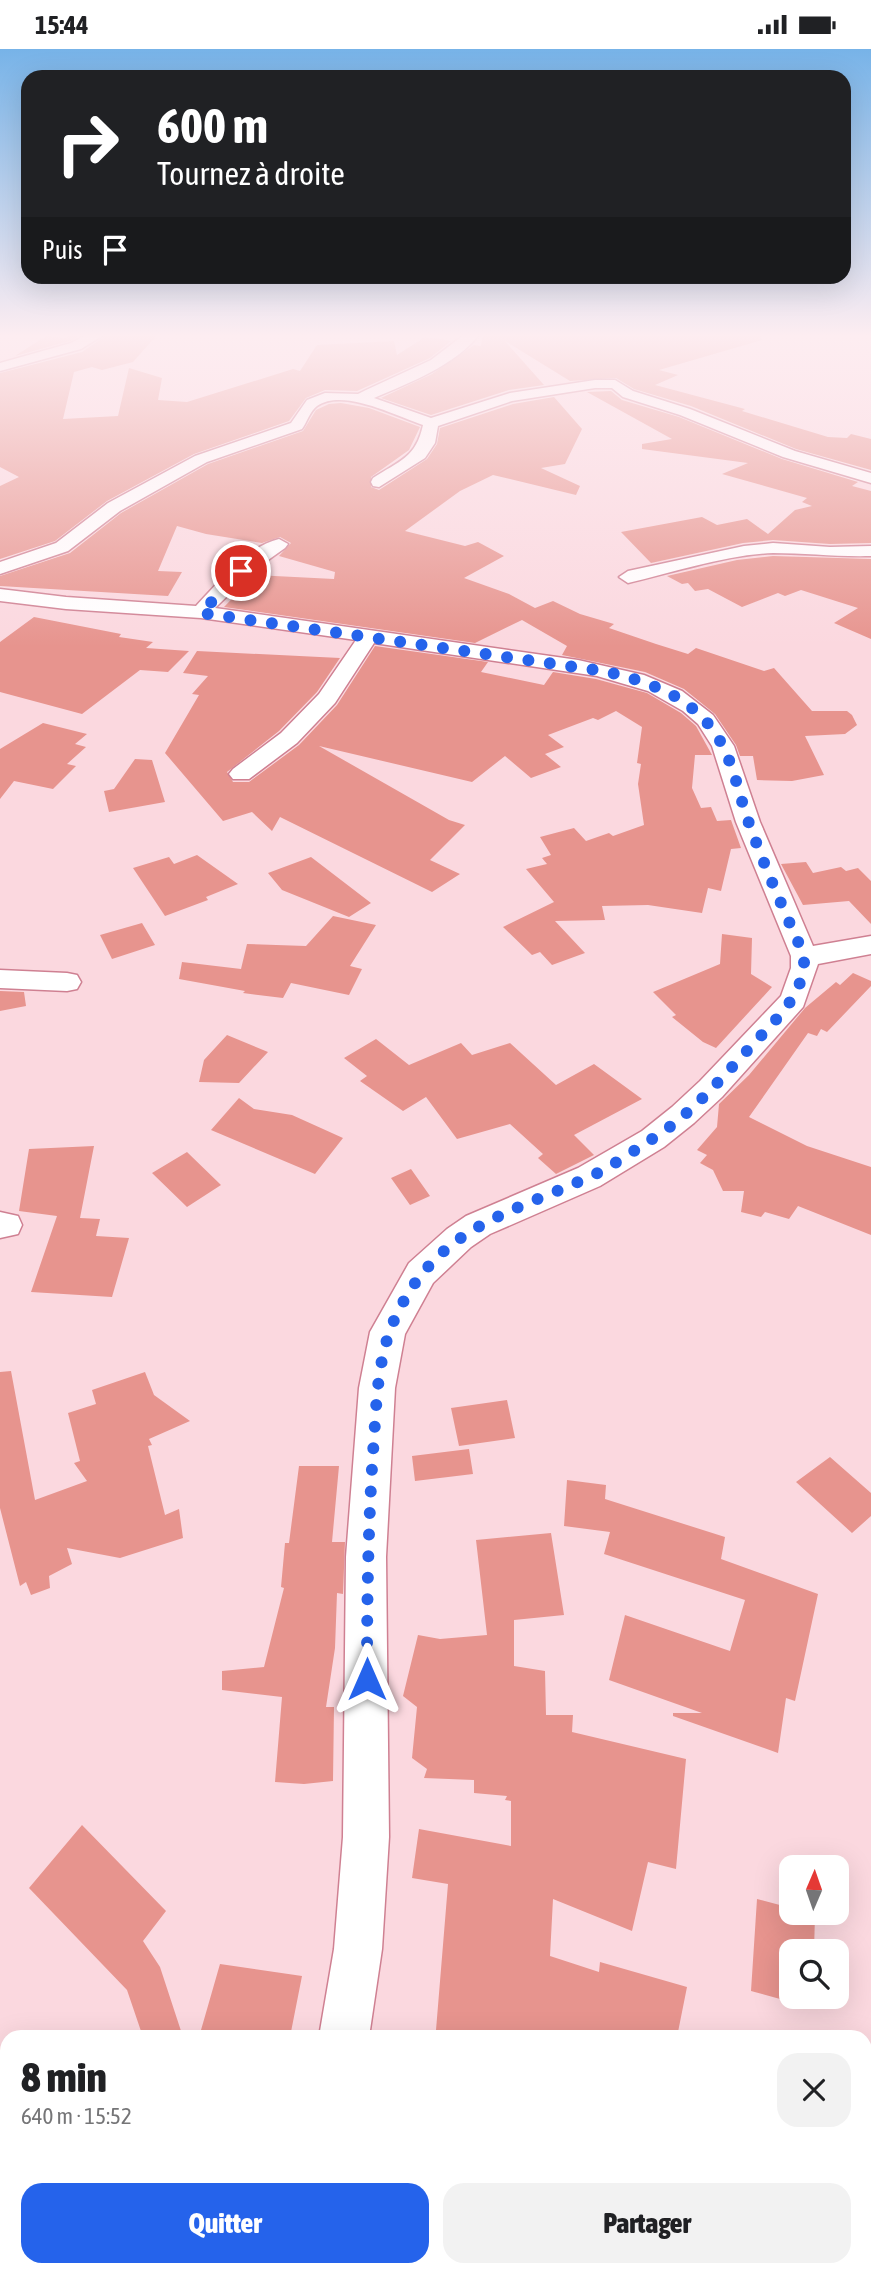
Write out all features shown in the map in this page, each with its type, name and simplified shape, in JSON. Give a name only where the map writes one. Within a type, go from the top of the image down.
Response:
[{"type":"street","points":[[0,568],[62,547],[123,501],[201,459],[262,438]]},
{"type":"street","points":[[379,482],[419,455],[428,443],[427,438]]},
{"type":"street","points":[[749,438],[789,454],[871,478]]},
{"type":"street","points":[[201,613],[241,571],[264,551],[279,544]]},
{"type":"street","points":[[628,577],[744,551],[773,548],[830,552],[871,551]]},
{"type":"street","points":[[0,595],[201,613],[603,671],[649,684],[680,699],[699,714],[718,737],[752,832],[804,955],[805,968],[793,1000],[711,1089],[683,1115],[653,1139],[589,1177],[478,1225],[459,1238],[421,1273],[388,1332],[377,1388],[366,1557],[366,1837],[358,1949],[345,2030]]},
{"type":"street","points":[[241,774],[289,738],[327,698],[368,638]]},
{"type":"street","points":[[804,955],[829,954],[871,945]]},
{"type":"street","points":[[0,979],[67,982]]},
{"type":"building","points":[[0,438],[240,438],[194,454],[107,501],[55,541],[0,559],[0,486],[19,477],[0,467]]},
{"type":"building","points":[[283,438],[415,438],[409,450],[371,477],[371,487],[379,490],[427,459],[438,438],[578,438],[565,464],[541,468],[580,486],[576,495],[493,475],[460,491],[405,531],[465,546],[478,542],[504,556],[464,578],[509,594],[535,608],[553,601],[580,614],[614,624],[609,628],[688,654],[696,648],[764,671],[774,668],[812,711],[847,711],[857,725],[845,734],[805,736],[824,775],[792,781],[757,780],[753,756],[740,756],[736,745],[715,714],[684,689],[645,672],[562,655],[567,646],[522,620],[475,643],[224,607],[255,575],[334,579],[335,572],[279,556],[291,543],[280,537],[262,543],[206,534],[177,526],[158,571],[182,572],[168,596],[0,586],[0,576],[70,553],[121,513],[208,464]]},
{"type":"building","points":[[670,438],[730,438],[782,459],[858,482],[852,486],[871,491],[871,543],[830,544],[773,540],[743,543],[651,563],[621,532],[702,517],[717,525],[747,519],[768,534],[795,510],[812,506],[802,502],[807,498],[722,474],[748,463],[642,449],[642,444],[672,439]]},
{"type":"building","points":[[769,438],[871,439],[871,470],[796,449]]},
{"type":"building","points":[[773,556],[871,559],[871,639],[834,623],[858,608],[801,590],[785,596],[778,593],[742,607],[708,589],[695,591],[688,583],[682,584],[667,576],[737,560]]},
{"type":"building","points":[[34,617],[153,642],[146,648],[189,651],[168,672],[140,670],[82,714],[0,692],[0,642]]},
{"type":"building","points":[[375,646],[488,662],[481,672],[544,685],[553,672],[596,679],[647,693],[681,713],[696,726],[712,755],[695,755],[692,788],[701,808],[711,807],[717,821],[731,820],[741,848],[731,849],[721,891],[708,888],[702,913],[648,905],[602,906],[605,920],[555,921],[585,953],[552,965],[540,952],[532,955],[503,927],[554,902],[526,869],[547,864],[542,858],[551,855],[540,837],[574,828],[586,841],[609,833],[613,836],[644,825],[638,784],[641,764],[637,763],[642,727],[616,711],[598,720],[593,718],[548,735],[564,747],[545,754],[561,767],[531,778],[505,756],[472,782],[319,746],[449,820],[465,825],[430,860],[460,874],[432,892],[280,817],[272,831],[252,812],[223,821],[165,753],[199,695],[192,694],[208,676],[183,673],[197,651],[340,658],[317,692],[279,731],[227,772],[233,782],[249,782],[299,745],[337,705]]},
{"type":"building","points":[[43,723],[87,734],[75,744],[86,747],[67,764],[76,766],[53,789],[14,781],[0,799],[0,749]]},
{"type":"building","points":[[135,759],[152,760],[165,802],[109,812],[104,791],[114,789]]},
{"type":"building","points":[[197,855],[238,884],[206,897],[208,900],[165,916],[133,868],[169,857],[174,864]]},
{"type":"building","points":[[311,857],[371,903],[349,917],[282,890],[268,873]]},
{"type":"building","points":[[806,862],[813,873],[841,867],[846,871],[858,868],[871,881],[871,924],[849,901],[803,905],[781,864]]},
{"type":"building","points":[[333,916],[376,925],[350,966],[362,969],[349,995],[291,983],[283,998],[243,993],[245,991],[179,979],[182,962],[241,969],[247,944],[306,946]]},
{"type":"building","points":[[142,923],[155,945],[112,959],[100,935]]},
{"type":"building","points":[[722,934],[752,938],[751,974],[772,987],[716,1048],[703,1042],[672,1017],[676,1015],[653,992],[720,964]]},
{"type":"building","points":[[853,973],[871,981],[871,986],[827,1032],[821,1029],[817,1036],[808,1033],[749,1117],[807,1146],[871,1167],[871,1235],[798,1206],[789,1219],[765,1212],[761,1217],[741,1212],[744,1191],[723,1191],[713,1170],[700,1163],[707,1155],[697,1150],[717,1127],[719,1104],[749,1075],[805,1008],[836,982],[840,985]]},
{"type":"building","points":[[0,991],[24,992],[26,1006],[0,1011]]},
{"type":"building","points":[[227,1035],[268,1052],[239,1083],[199,1082],[204,1060]]},
{"type":"building","points":[[376,1039],[409,1065],[461,1043],[472,1055],[510,1043],[556,1085],[594,1064],[642,1099],[574,1135],[594,1155],[556,1174],[538,1158],[543,1154],[510,1124],[457,1139],[426,1097],[403,1111],[360,1081],[367,1076],[344,1058]]},
{"type":"building","points":[[239,1098],[254,1109],[292,1115],[343,1138],[315,1174],[211,1130]]},
{"type":"building","points":[[94,1146],[80,1218],[100,1219],[96,1236],[129,1238],[112,1297],[31,1292],[57,1216],[19,1211],[29,1149]]},
{"type":"building","points":[[187,1152],[221,1185],[187,1207],[152,1173]]},
{"type":"building","points":[[411,1169],[430,1196],[410,1205],[391,1178]]},
{"type":"building","points":[[11,1371],[35,1500],[87,1481],[74,1463],[80,1461],[68,1413],[96,1404],[92,1390],[145,1372],[154,1395],[190,1421],[149,1439],[152,1445],[148,1446],[165,1515],[179,1509],[183,1538],[120,1558],[67,1548],[72,1564],[49,1576],[50,1588],[31,1595],[26,1582],[20,1586],[0,1508],[0,1372]]},
{"type":"building","points":[[507,1400],[515,1438],[459,1446],[451,1408]]},
{"type":"building","points":[[469,1449],[473,1474],[415,1481],[412,1456]]},
{"type":"building","points":[[830,1457],[871,1493],[871,1516],[852,1533],[796,1482]]},
{"type":"building","points":[[299,1466],[339,1466],[332,1542],[345,1542],[343,1594],[337,1593],[335,1648],[326,1707],[334,1707],[333,1781],[304,1784],[275,1782],[282,1697],[222,1690],[222,1671],[264,1667],[284,1588],[281,1587],[285,1543],[289,1543]]},
{"type":"building","points":[[567,1480],[606,1485],[605,1499],[725,1537],[721,1559],[818,1594],[795,1701],[786,1698],[778,1753],[673,1716],[673,1713],[702,1713],[609,1680],[625,1615],[730,1651],[745,1600],[604,1554],[610,1532],[564,1526]]},
{"type":"building","points":[[551,1533],[564,1615],[514,1620],[514,1666],[545,1671],[546,1715],[573,1715],[572,1732],[686,1759],[676,1869],[648,1862],[632,1931],[553,1899],[550,1956],[599,1972],[600,1962],[687,1987],[678,2030],[436,2030],[448,1884],[412,1878],[419,1829],[511,1846],[511,1801],[505,1800],[507,1796],[474,1793],[474,1780],[424,1778],[427,1769],[412,1758],[417,1707],[403,1696],[418,1635],[440,1639],[487,1635],[476,1540]]},
{"type":"building","points":[[82,1825],[166,1911],[143,1941],[160,1967],[181,2030],[141,2030],[127,1990],[29,1888]]},
{"type":"building","points":[[757,1899],[779,1905],[779,1925],[815,1925],[814,1939],[779,1939],[779,1999],[751,1991]]},
{"type":"building","points":[[220,1964],[302,1976],[291,2030],[201,2030]]},
{"type":"route","points":[[241,571],[201,613],[578,666],[629,677],[665,690],[680,699],[707,722],[718,737],[752,832],[804,955],[805,968],[793,1000],[711,1089],[683,1115],[653,1139],[589,1177],[478,1225],[441,1252],[421,1273],[401,1306],[388,1332],[380,1360],[377,1388],[366,1557],[367,1679]]}]
